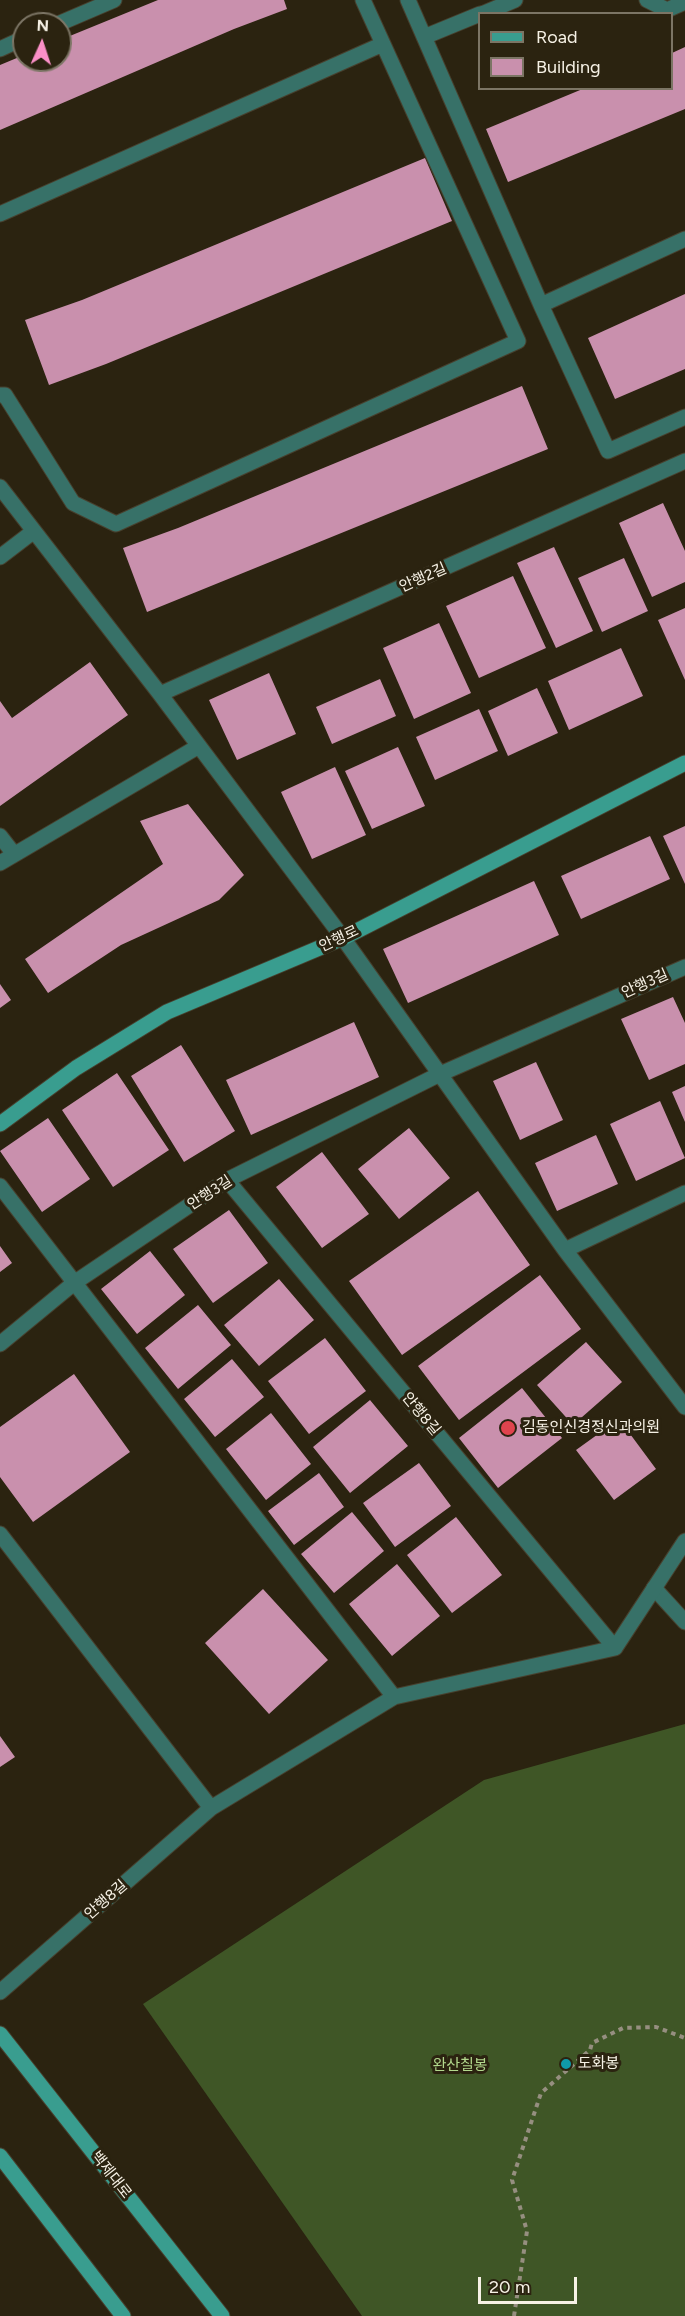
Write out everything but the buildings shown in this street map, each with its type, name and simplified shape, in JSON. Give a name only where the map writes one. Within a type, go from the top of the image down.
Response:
[{"type":"street","points":[[72,18],[114,0]]},
{"type":"street","points":[[0,395],[4,395],[73,503],[116,524],[518,341],[363,0]]},
{"type":"street","points":[[408,0],[541,305],[608,451],[685,417]]},
{"type":"street","points":[[486,12],[515,0]]},
{"type":"street","points":[[647,0],[667,10],[685,2]]},
{"type":"street","points":[[424,37],[478,15]]},
{"type":"street","points":[[0,214],[383,44]]},
{"type":"street","points":[[541,305],[685,239]]},
{"type":"street","name":"안행2길","points":[[160,694],[685,461]]},
{"type":"street","points":[[0,487],[160,694],[343,938],[565,1250],[685,1407]]},
{"type":"street","points":[[0,557],[34,531]]},
{"type":"street","points":[[0,863],[199,746]]},
{"type":"street","name":"안행로","points":[[0,1124],[76,1068],[167,1012],[343,938],[685,763]]},
{"type":"street","points":[[0,836],[14,854]]},
{"type":"street","name":"안행3길","points":[[0,1344],[74,1283],[227,1180],[440,1074],[685,967]]},
{"type":"street","name":"안행8길","points":[[0,1992],[211,1808],[394,1697],[615,1648],[227,1180]]},
{"type":"street","points":[[0,1186],[394,1697]]},
{"type":"street","points":[[565,1250],[685,1193]]},
{"type":"street","points":[[0,1534],[211,1808]]},
{"type":"street","points":[[615,1648],[685,1541]]},
{"type":"street","points":[[654,1588],[685,1622]]},
{"type":"street","name":"백제대로","points":[[0,2034],[222,2316]]},
{"type":"street","points":[[0,2156],[123,2316]]},
{"type":"path","points":[[514,2316],[527,2231],[512,2180],[541,2093],[590,2050],[592,2043],[623,2028],[656,2027],[685,2038]]},
{"type":"green space","name":"완산칠봉","points":[[685,1724],[685,2316],[362,2316],[143,2004],[484,1780]]},
{"type":"place","name":"김동인신경정신과의원","points":[[508,1428]]},
{"type":"place","name":"도화봉","points":[[566,2064]]}]
